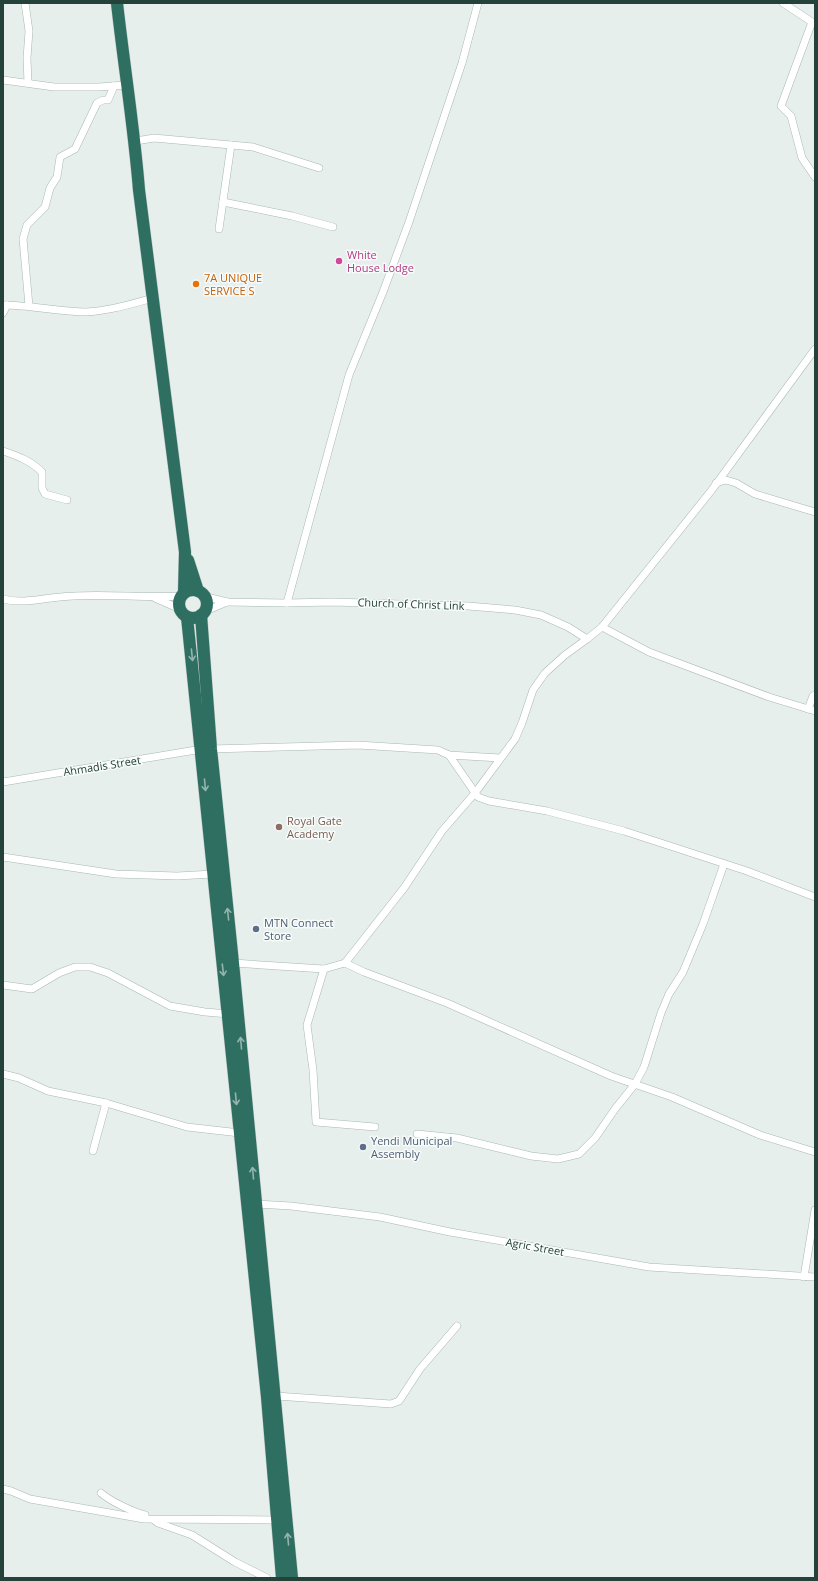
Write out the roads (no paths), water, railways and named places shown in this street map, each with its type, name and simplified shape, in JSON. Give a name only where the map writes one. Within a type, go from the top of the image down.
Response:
[{"type":"highway","points":[[117,3],[126,85],[136,141],[139,190],[185,552],[183,594],[179,602],[184,613],[206,749],[233,963],[282,1578]]},
{"type":"highway","points":[[185,552],[206,606],[202,614],[206,749],[213,874],[229,1014],[240,1134],[252,1205],[276,1396],[292,1578]]},
{"type":"highway","points":[[183,594],[191,590],[201,594]]},
{"type":"highway","points":[[184,613],[194,618],[202,614]]},
{"type":"street","points":[[25,3],[29,31],[27,58],[28,83]]},
{"type":"street","points":[[287,603],[349,375],[383,292],[409,222],[462,63],[478,3]]},
{"type":"street","points":[[783,3],[813,20],[781,106],[791,116],[802,158],[815,177]]},
{"type":"street","points":[[3,80],[54,87],[126,85]]},
{"type":"street","points":[[29,306],[23,239],[27,225],[45,207],[50,188],[57,176],[60,157],[75,149],[97,103],[103,100],[108,100],[114,86]]},
{"type":"street","points":[[136,141],[154,138],[253,147],[319,168]]},
{"type":"street","points":[[219,229],[231,144]]},
{"type":"street","points":[[223,202],[292,216],[333,227]]},
{"type":"street","points":[[3,313],[5,305],[86,312],[118,308],[153,298]]},
{"type":"street","points":[[233,963],[324,969],[345,963],[404,888],[442,831],[475,793],[515,739],[533,690],[545,673],[565,655],[602,627],[716,483],[815,349]]},
{"type":"street","points":[[3,451],[21,457],[36,466],[42,472],[42,488],[45,494],[67,500]]},
{"type":"street","points":[[716,483],[726,480],[736,483],[755,494],[815,512]]},
{"type":"street","points":[[3,598],[14,602],[73,596],[153,597],[183,594]]},
{"type":"street","name":"Church of Christ Link","points":[[201,594],[227,602],[332,602],[460,605],[514,610],[541,615],[568,627],[587,639]]},
{"type":"street","points":[[153,597],[184,613]]},
{"type":"street","name":"Church of Christ Link","points":[[202,614],[227,602]]},
{"type":"street","points":[[602,627],[649,652],[769,697],[815,711]]},
{"type":"street","points":[[808,709],[813,696],[815,695]]},
{"type":"street","name":"Ahmadis Street","points":[[3,782],[206,749],[358,745],[438,750],[449,755],[500,758]]},
{"type":"street","points":[[449,755],[478,797],[489,801],[548,811],[624,831],[747,871],[815,897]]},
{"type":"street","points":[[3,858],[116,874],[177,876],[213,874]]},
{"type":"street","points":[[416,1134],[457,1138],[531,1156],[558,1159],[579,1154],[595,1138],[635,1084],[644,1067],[652,1047],[661,1013],[669,994],[682,972],[703,924],[724,864]]},
{"type":"street","points":[[345,963],[364,972],[447,1003],[611,1076],[672,1097],[760,1135],[815,1152]]},
{"type":"street","points":[[3,985],[32,989],[59,973],[75,967],[90,967],[108,973],[170,1006],[205,1012],[229,1014]]},
{"type":"street","points":[[324,969],[307,1025],[313,1070],[316,1122],[375,1127]]},
{"type":"street","points":[[3,1074],[19,1078],[48,1091],[106,1103],[187,1127],[240,1134]]},
{"type":"street","points":[[92,1151],[106,1103]]},
{"type":"street","name":"Agric Street","points":[[252,1205],[290,1206],[380,1217],[450,1232],[649,1267],[703,1269],[815,1277]]},
{"type":"street","points":[[804,1277],[815,1210]]},
{"type":"street","points":[[276,1396],[391,1404],[399,1401],[420,1368],[457,1326]]},
{"type":"street","points":[[3,1490],[11,1491],[30,1499],[144,1519],[277,1520]]},
{"type":"street","points":[[101,1493],[129,1510],[154,1519],[158,1523],[192,1535],[235,1562],[267,1578]]},
{"type":"place","name":"White House Lodge","points":[[339,261]]},
{"type":"place","name":"7A UNIQUE SERVICE S","points":[[196,284]]},
{"type":"place","name":"Royal Gate Academy","points":[[279,827]]},
{"type":"place","name":"MTN Connect Store","points":[[256,929]]},
{"type":"place","name":"Yendi Municipal Assembly","points":[[363,1147]]}]
